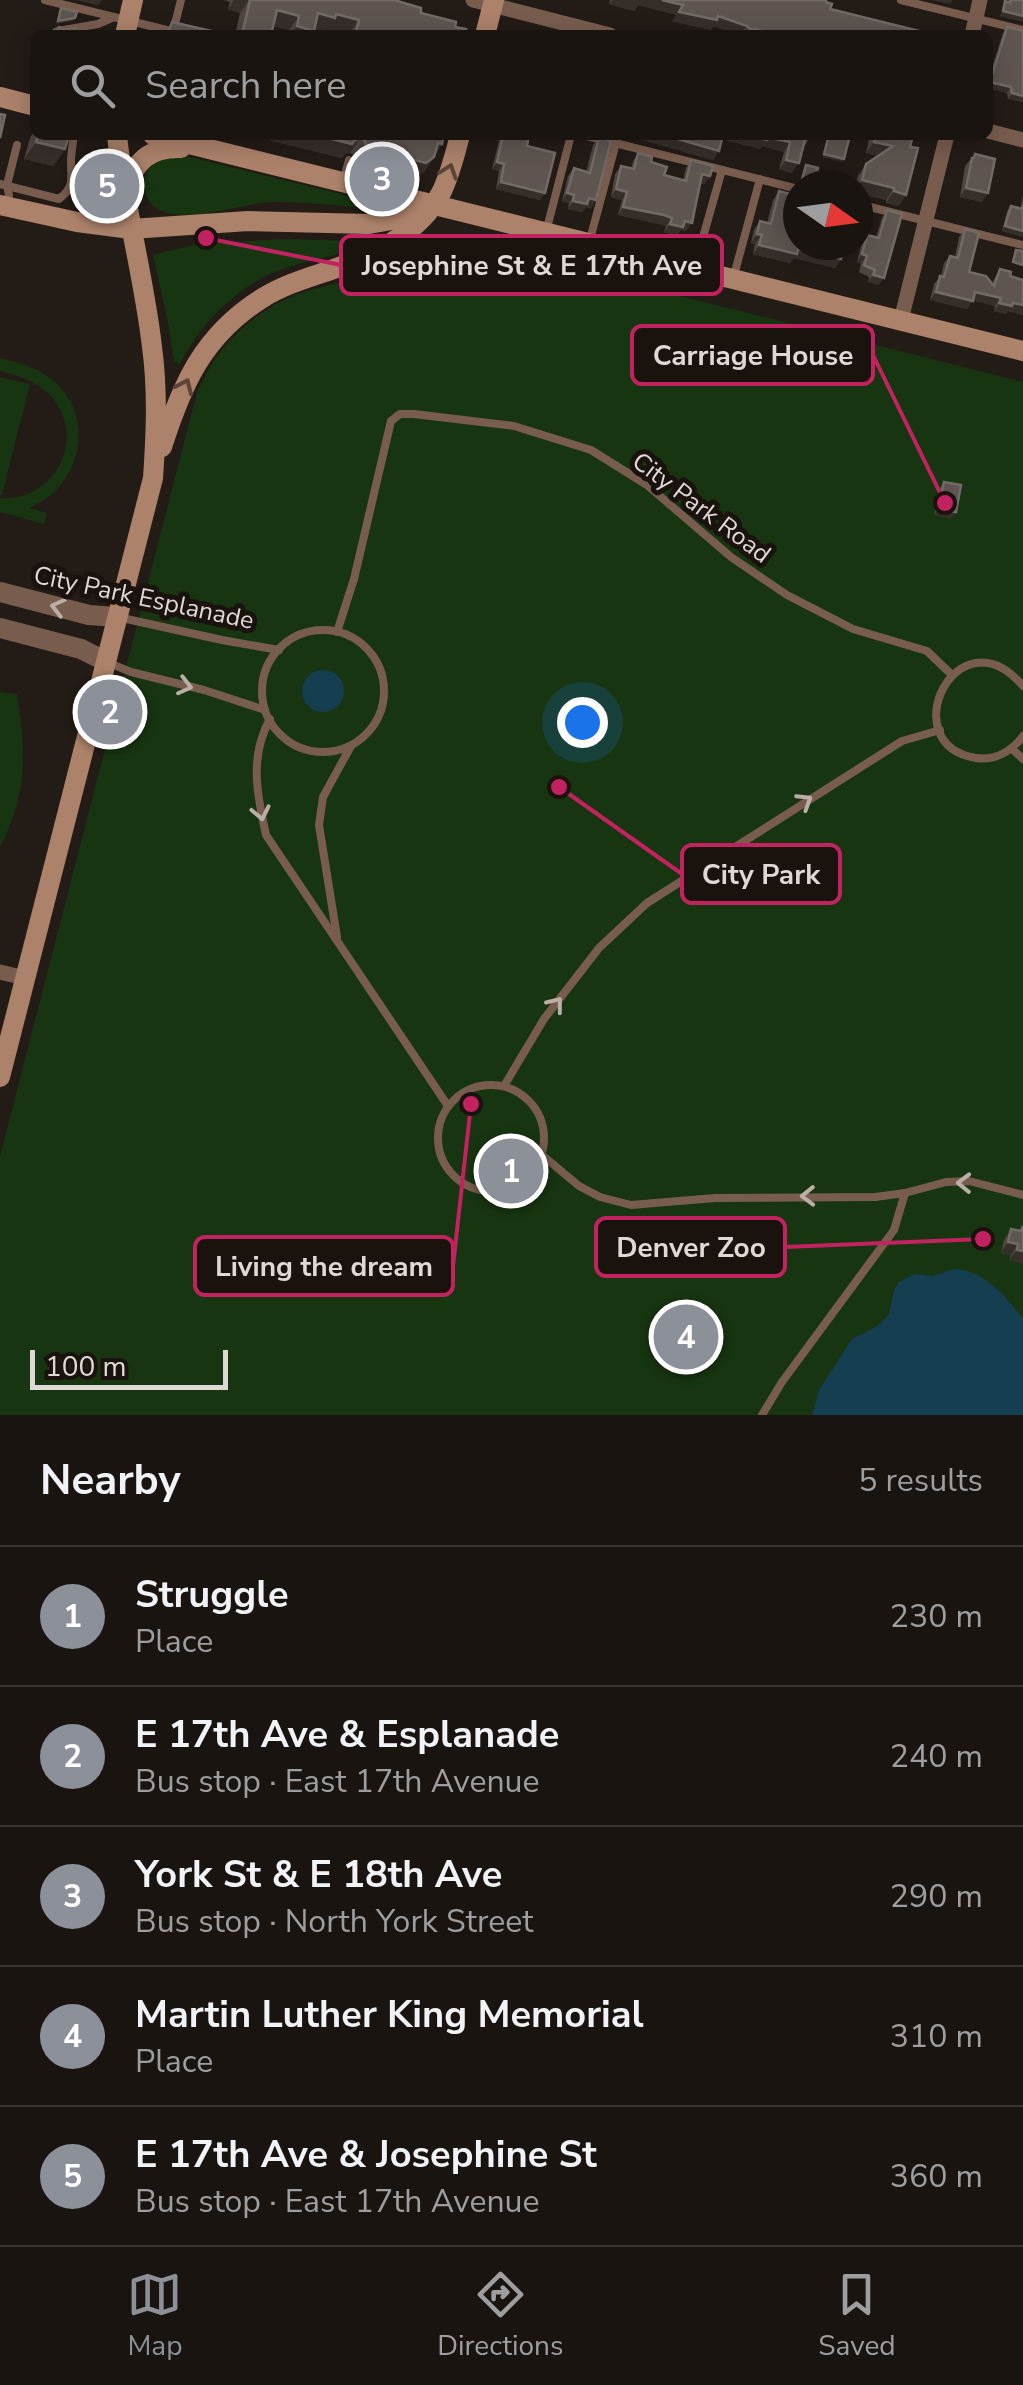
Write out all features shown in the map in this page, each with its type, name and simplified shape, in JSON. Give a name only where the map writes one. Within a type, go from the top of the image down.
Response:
[{"type":"main road","points":[[485,30],[486,2]]},
{"type":"main road","points":[[0,97],[30,105]]},
{"type":"main road","points":[[117,140],[154,365],[153,478]]},
{"type":"main road","points":[[173,140],[1023,351]]},
{"type":"main road","points":[[0,1077],[153,478],[188,377],[202,352],[252,305],[282,287],[349,263],[394,241],[416,225],[445,185],[458,140]]},
{"type":"main road","points":[[123,190],[136,167],[151,152],[174,148],[212,150]]},
{"type":"main road","points":[[3,195],[68,221],[131,229],[236,222],[381,223],[434,205]]},
{"type":"street","points":[[974,27],[980,0]]},
{"type":"street","points":[[486,2],[591,30]]},
{"type":"street","points":[[993,133],[1023,140]]},
{"type":"street","points":[[900,320],[946,140]]},
{"type":"street","name":"City Park Esplanade","points":[[0,592],[90,615],[116,617]]},
{"type":"street","points":[[0,628],[81,649],[104,661]]},
{"type":"street","points":[[0,972],[25,978]]},
{"type":"lane","points":[[45,0],[166,30]]},
{"type":"lane","points":[[174,30],[182,0]]},
{"type":"lane","points":[[901,0],[974,27],[1023,30]]},
{"type":"lane","points":[[59,30],[125,18]]},
{"type":"lane","points":[[17,145],[3,195],[60,199],[69,192],[73,180],[73,140]]},
{"type":"lane","points":[[546,232],[570,140]]},
{"type":"lane","points":[[604,140],[783,185]]},
{"type":"lane","points":[[589,243],[616,143]]},
{"type":"lane","points":[[342,182],[348,160]]},
{"type":"lane","points":[[694,269],[722,170]]},
{"type":"lane","points":[[733,279],[760,179]]},
{"type":"lane","points":[[873,208],[1023,245]]},
{"type":"lane","name":"City Park Road","points":[[337,632],[354,579],[390,426],[397,416],[414,414],[514,426],[591,450],[647,484],[730,557],[787,594],[853,629],[927,651],[952,675]]},
{"type":"lane","name":"City Park Esplanade","points":[[116,617],[279,650]]},
{"type":"lane","points":[[326,630],[337,632],[365,646],[378,664],[384,684],[383,705],[368,733],[351,746],[331,752],[310,751],[282,736],[267,714],[264,678],[272,658],[296,637],[326,630]]},
{"type":"lane","points":[[104,661],[131,672],[204,690],[267,714]]},
{"type":"lane","points":[[1022,683],[1007,670],[988,664],[969,666],[952,675],[938,696],[936,714],[940,730],[956,750],[971,757],[988,758],[1012,749],[1023,736]]},
{"type":"lane","points":[[267,714],[255,783],[266,835],[448,1106]]},
{"type":"lane","points":[[504,1086],[544,1019],[588,962],[648,902],[902,741],[940,730]]},
{"type":"lane","points":[[338,942],[318,826],[323,797],[351,746]]},
{"type":"lane","points":[[1012,749],[1023,759]]},
{"type":"lane","points":[[504,1086],[522,1095],[536,1110],[544,1130],[542,1155],[526,1178],[508,1188],[488,1192],[457,1180],[445,1166],[438,1146],[439,1125],[455,1098],[473,1088],[504,1086]]},
{"type":"lane","points":[[542,1155],[579,1186],[600,1197],[631,1204],[786,1196],[874,1197],[969,1180],[1023,1195]]},
{"type":"lane","points":[[762,1415],[894,1230],[905,1193]]},
{"type":"green space","points":[[182,155],[377,203],[378,208],[270,202],[203,214],[168,213],[155,207],[146,196],[145,177],[154,160]]},
{"type":"green space","points":[[285,239],[356,241],[356,247],[288,267],[254,283],[212,318],[180,364],[174,362],[153,255],[198,244]]},
{"type":"green space","points":[[427,241],[477,245],[1023,382],[1023,1415],[0,1415],[0,1156],[196,396],[224,348],[265,311],[298,294],[358,277]]},
{"type":"green space","points":[[0,358],[51,378],[69,400],[76,417],[79,435],[70,471],[46,499],[29,508],[47,513],[44,524],[0,512],[0,498],[20,496],[51,478],[66,446],[66,428],[61,410],[49,394],[32,382],[0,371]]},
{"type":"green space","points":[[0,377],[30,384],[2,495],[0,494]]},
{"type":"green space","points":[[0,692],[17,694],[23,754],[16,809],[0,847]]},
{"type":"water","points":[[323,670],[338,676],[344,691],[338,706],[323,712],[308,706],[302,691],[308,676]]},
{"type":"water","points":[[953,1269],[984,1279],[1023,1319],[1023,1415],[812,1415],[819,1390],[852,1339],[878,1326],[889,1314],[899,1282],[915,1274],[933,1276]]},
{"type":"building","points":[[250,0],[394,0],[466,29],[356,30],[359,20],[318,13],[314,30],[311,30],[297,26],[299,16],[277,10],[272,30],[243,30]]},
{"type":"building","points":[[662,0],[826,0],[832,4],[830,9],[915,30],[752,30],[718,16],[717,20],[679,12],[683,5]]},
{"type":"building","points":[[1023,0],[1023,16],[1003,11],[1005,1]]},
{"type":"building","points":[[61,8],[77,12],[75,18],[58,21]]},
{"type":"building","points":[[172,22],[207,30],[169,30]]},
{"type":"building","points":[[1007,27],[1023,31],[1023,96],[1012,93],[1011,87],[993,83]]},
{"type":"building","points":[[37,140],[68,140],[65,149]]},
{"type":"building","points":[[443,140],[426,163],[366,148],[365,141]]},
{"type":"building","points":[[502,140],[528,140],[527,146],[555,153],[545,193],[501,182],[504,164],[497,162]]},
{"type":"building","points":[[598,140],[611,141],[596,200],[589,198],[587,204],[573,201],[574,195],[567,193],[574,168],[590,173]]},
{"type":"building","points":[[681,140],[722,140],[719,151]]},
{"type":"building","points":[[781,140],[805,140],[799,163],[786,160],[790,142]]},
{"type":"building","points":[[828,140],[849,140],[844,159],[824,154]]},
{"type":"building","points":[[912,140],[910,147],[918,148],[906,195],[873,183],[873,170],[864,170],[866,164],[893,146],[874,142]]},
{"type":"building","points":[[638,153],[667,167],[664,175],[686,181],[691,160],[713,166],[710,176],[702,174],[692,223],[685,221],[683,227],[670,224],[672,218],[664,215],[623,207],[627,192],[616,189],[621,166],[634,169]]},
{"type":"building","points":[[975,154],[995,159],[988,193],[966,188]]},
{"type":"building","points":[[779,191],[783,192],[783,251],[759,245],[760,221],[771,224]]},
{"type":"building","points":[[1023,205],[1023,231],[1005,226],[1011,206],[1022,209]]},
{"type":"building","points":[[887,210],[902,214],[884,278],[873,275],[875,270],[864,265],[866,260],[873,260],[873,236],[879,238]]},
{"type":"building","points":[[965,229],[979,233],[969,272],[986,276],[994,286],[1000,269],[1011,272],[1010,276],[1023,280],[1023,305],[999,303],[1001,298],[975,292],[973,301],[936,292],[950,256],[958,258]]},
{"type":"building","points":[[1016,250],[1023,251],[1023,265],[1013,262]]},
{"type":"building","points":[[944,482],[961,485],[956,512],[938,509]]},
{"type":"building","points":[[1023,1226],[1023,1251],[1017,1250],[1018,1244],[1008,1242],[1011,1229],[1021,1231]]},
{"type":"place","name":"York St & E 18th Ave","points":[[382,179]]},
{"type":"place","name":"E 17th Ave & Josephine St","points":[[107,186]]},
{"type":"place","name":"Josephine St & E 17th Ave","points":[[206,238]]},
{"type":"place","name":"Carriage House","points":[[945,503]]},
{"type":"place","name":"E 17th Ave & Esplanade","points":[[110,712]]},
{"type":"place","name":"City Park","points":[[559,787]]},
{"type":"place","name":"Living the dream","points":[[471,1104]]},
{"type":"place","name":"Struggle","points":[[511,1171]]},
{"type":"place","name":"Denver Zoo","points":[[983,1239]]},
{"type":"place","name":"Martin Luther King Memorial","points":[[686,1337]]}]
